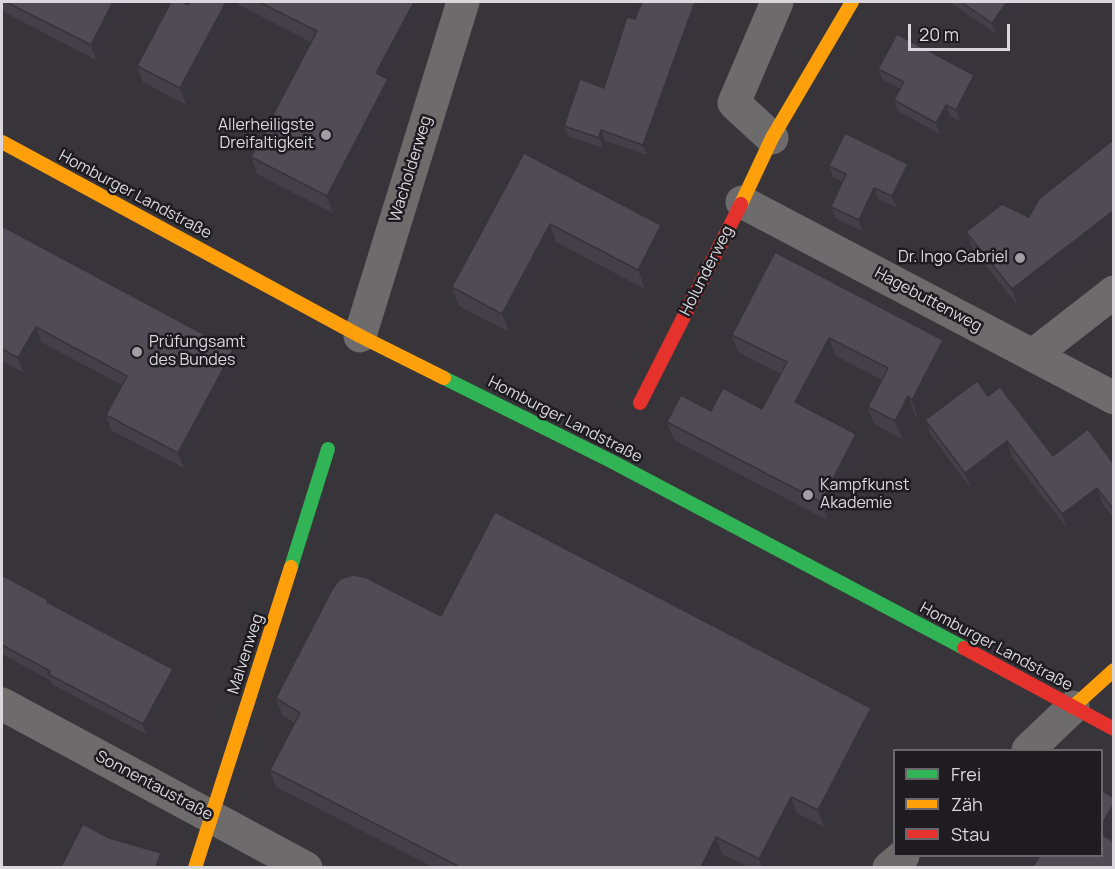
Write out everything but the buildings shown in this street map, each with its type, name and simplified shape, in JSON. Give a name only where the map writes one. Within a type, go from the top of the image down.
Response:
[{"type":"street","name":"Wacholderweg","points":[[360,336],[463,2]]},
{"type":"street","points":[[772,138],[734,103],[777,2]]},
{"type":"street","name":"Holunderweg","points":[[640,403],[772,138],[852,2]]},
{"type":"street","name":"Homburger Landstraße","points":[[2,142],[360,336],[611,461],[1113,729]]},
{"type":"street","name":"Hagebuttenweg","points":[[742,202],[1113,398]]},
{"type":"street","points":[[1033,355],[1113,292]]},
{"type":"street","name":"Malvenweg","points":[[195,867],[328,450]]},
{"type":"street","points":[[1029,749],[1113,670]]},
{"type":"street","name":"Sonnentaustraße","points":[[2,704],[306,867]]},
{"type":"street","points":[[889,867],[901,857]]},
{"type":"traffic: fast","points":[[444,378],[611,461],[964,648]]},
{"type":"traffic: fast","points":[[291,567],[328,449]]},
{"type":"traffic: slow","points":[[741,204],[772,138],[852,2]]},
{"type":"traffic: slow","points":[[2,142],[360,336],[444,378]]},
{"type":"traffic: slow","points":[[195,868],[291,567]]},
{"type":"traffic: slow","points":[[1073,707],[1114,670]]},
{"type":"traffic: jam","points":[[640,403],[741,204]]},
{"type":"traffic: jam","points":[[964,648],[1114,729]]},
{"type":"place","name":"Allerheiligste Dreifaltigkeit","points":[[326,135]]},
{"type":"place","name":"Dr. Ingo Gabriel","points":[[1020,258]]},
{"type":"place","name":"Prüfungsamt des Bundes","points":[[137,352]]},
{"type":"place","name":"Kampfkunst Akademie","points":[[808,495]]}]
